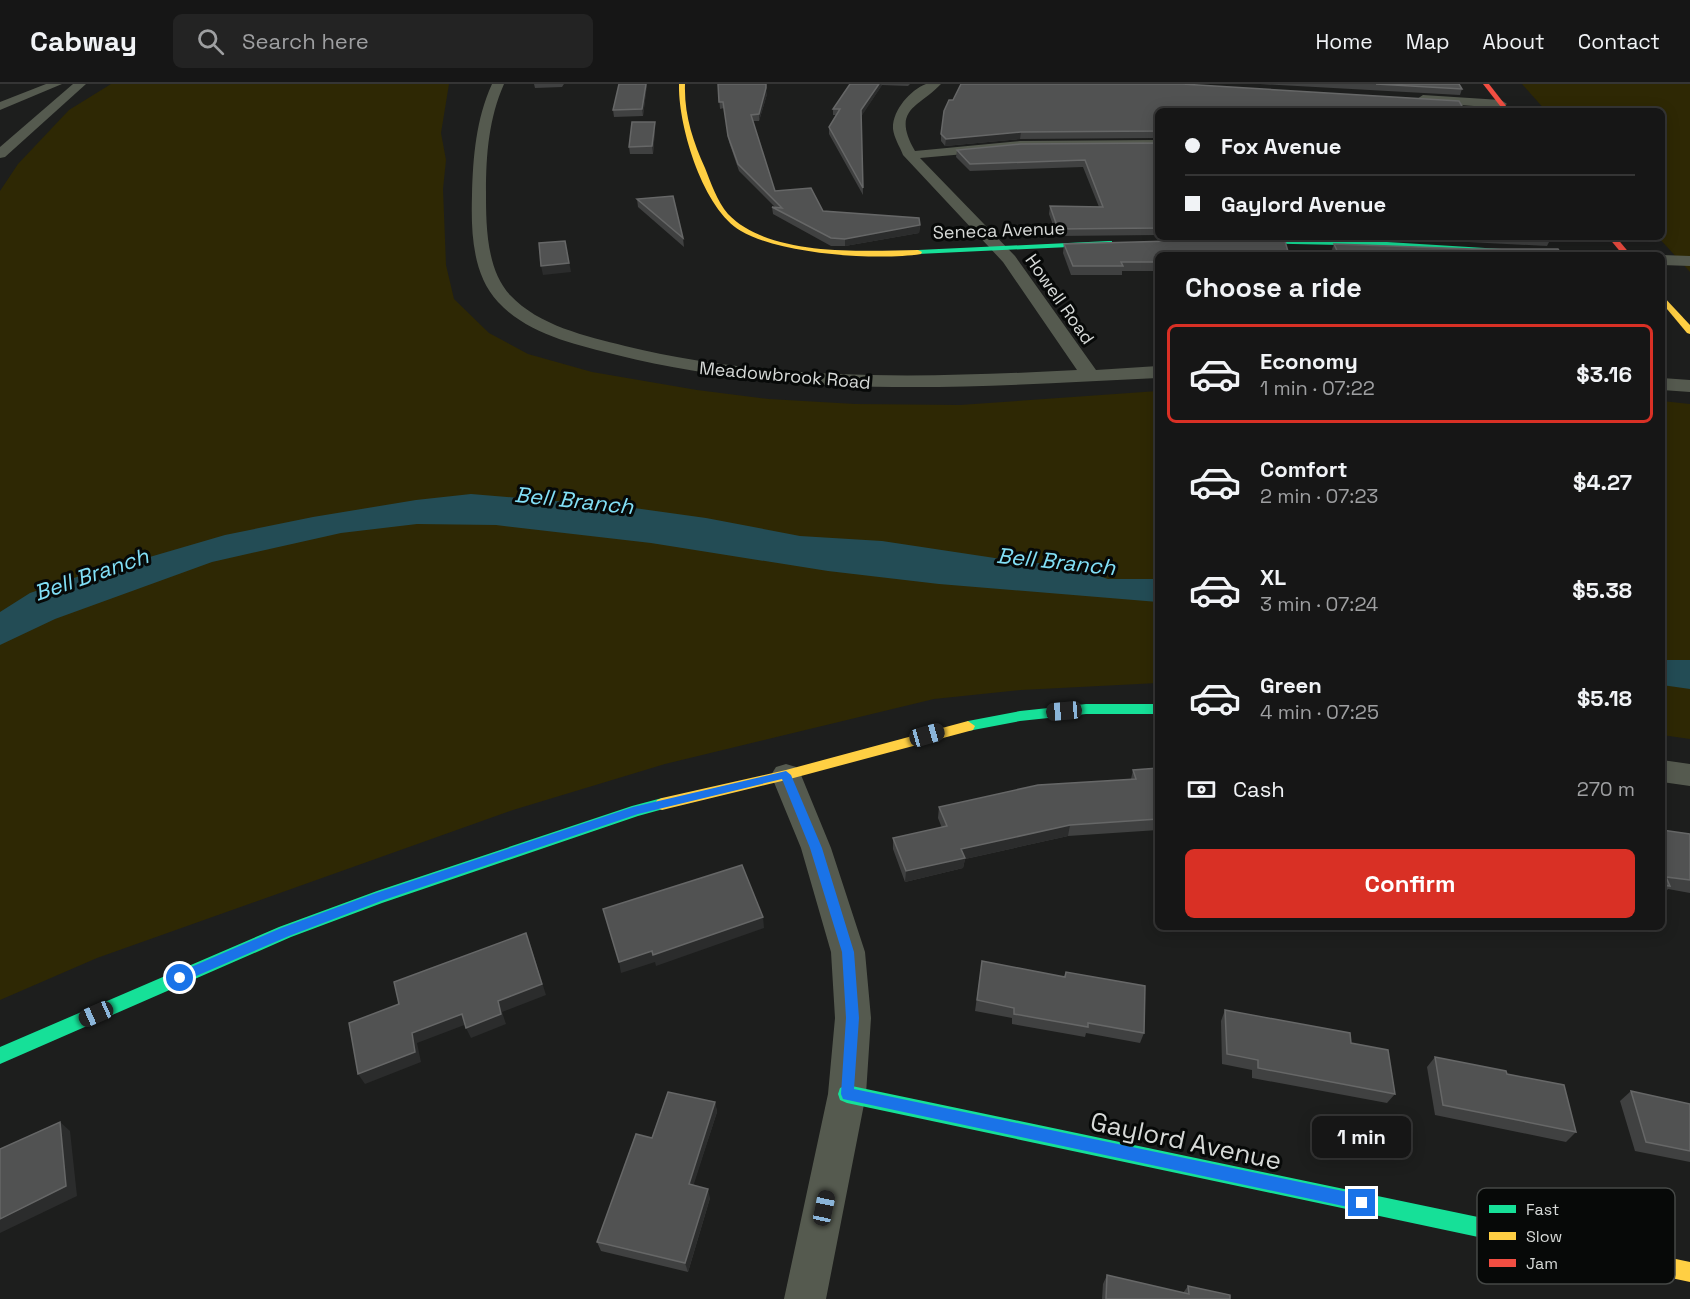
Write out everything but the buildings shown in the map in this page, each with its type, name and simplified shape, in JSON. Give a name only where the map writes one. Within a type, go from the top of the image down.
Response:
[{"type":"street","points":[[22,84],[52,86]]},
{"type":"street","points":[[0,154],[80,84]]},
{"type":"street","name":"Meadowbrook Road","points":[[498,84],[490,105],[483,143],[479,182],[480,224],[489,274],[495,287],[515,308],[532,319],[565,333],[617,350],[689,367],[769,377],[917,384],[1155,372]]},
{"type":"street","name":"Seneca Avenue","points":[[682,84],[682,104],[693,153],[721,210],[733,222],[770,240],[831,251],[886,253],[1117,243]]},
{"type":"street","name":"Howell Road","points":[[936,84],[913,99],[905,109],[900,119],[900,138],[910,155],[999,248],[1042,303],[1090,375]]},
{"type":"street","points":[[1486,84],[1504,107]]},
{"type":"street","points":[[0,106],[52,86]]},
{"type":"street","points":[[1413,99],[1504,107]]},
{"type":"street","points":[[910,155],[1020,145],[1155,144]]},
{"type":"street","points":[[1614,240],[1624,252]]},
{"type":"street","points":[[1231,241],[1387,244],[1517,252]]},
{"type":"street","points":[[1665,260],[1690,261]]},
{"type":"street","points":[[1665,302],[1690,331]]},
{"type":"street","points":[[1665,384],[1690,386]]},
{"type":"street","points":[[0,1056],[285,932],[377,898],[637,810],[786,775],[948,730],[1020,716],[1086,709],[1155,709]]},
{"type":"street","points":[[1665,771],[1690,775]]},
{"type":"street","points":[[786,775],[816,848],[848,952],[853,1018],[847,1094],[805,1299]]},
{"type":"street","name":"Gaylord Avenue","points":[[847,1094],[1477,1227]]},
{"type":"street","name":"Gaylord Avenue","points":[[1675,1269],[1690,1272]]},
{"type":"shaded area","points":[[111,84],[449,84],[441,133],[446,160],[443,189],[446,265],[454,299],[489,333],[528,354],[592,372],[697,390],[769,399],[855,404],[960,405],[1155,391],[1155,683],[1021,690],[934,699],[665,764],[513,810],[97,958],[0,1000],[0,191],[18,164],[69,110]]},
{"type":"shaded area","points":[[1522,84],[1690,84],[1690,272],[1661,240],[1665,240],[1665,108],[1543,108]]},
{"type":"shaded area","points":[[1665,401],[1690,404],[1690,739],[1665,735]]},
{"type":"water","name":"Bell Branch","points":[[471,494],[627,507],[706,518],[800,536],[882,541],[1022,562],[1066,565],[1108,579],[1155,579],[1155,602],[939,584],[828,571],[651,543],[496,525],[417,524],[341,533],[212,562],[55,619],[0,645],[0,612],[30,593],[112,565],[136,561],[225,535],[313,517],[416,500]]},
{"type":"water","points":[[1665,660],[1690,660],[1690,689],[1665,685]]},
{"type":"traffic: fast","points":[[1241,241],[1387,244],[1517,252]]},
{"type":"traffic: fast","points":[[918,252],[1109,243]]},
{"type":"traffic: fast","points":[[968,726],[1020,716],[1086,709],[1155,709]]},
{"type":"traffic: fast","points":[[0,1056],[285,932],[377,898],[637,810],[662,804]]},
{"type":"traffic: fast","points":[[847,1094],[1477,1227]]},
{"type":"traffic: slow","points":[[682,84],[682,106],[686,127],[709,186],[726,216],[743,229],[764,239],[817,250],[872,253],[918,252]]},
{"type":"traffic: slow","points":[[1665,302],[1690,331]]},
{"type":"traffic: slow","points":[[662,804],[786,775],[968,726]]},
{"type":"traffic: slow","points":[[1675,1269],[1690,1272]]},
{"type":"traffic: jam","points":[[1486,84],[1505,108]]},
{"type":"traffic: jam","points":[[1614,240],[1624,252]]},
{"type":"route","points":[[180,978],[285,932],[377,898],[637,810],[786,775],[828,882],[848,952],[853,1018],[847,1094],[1362,1203]]}]
